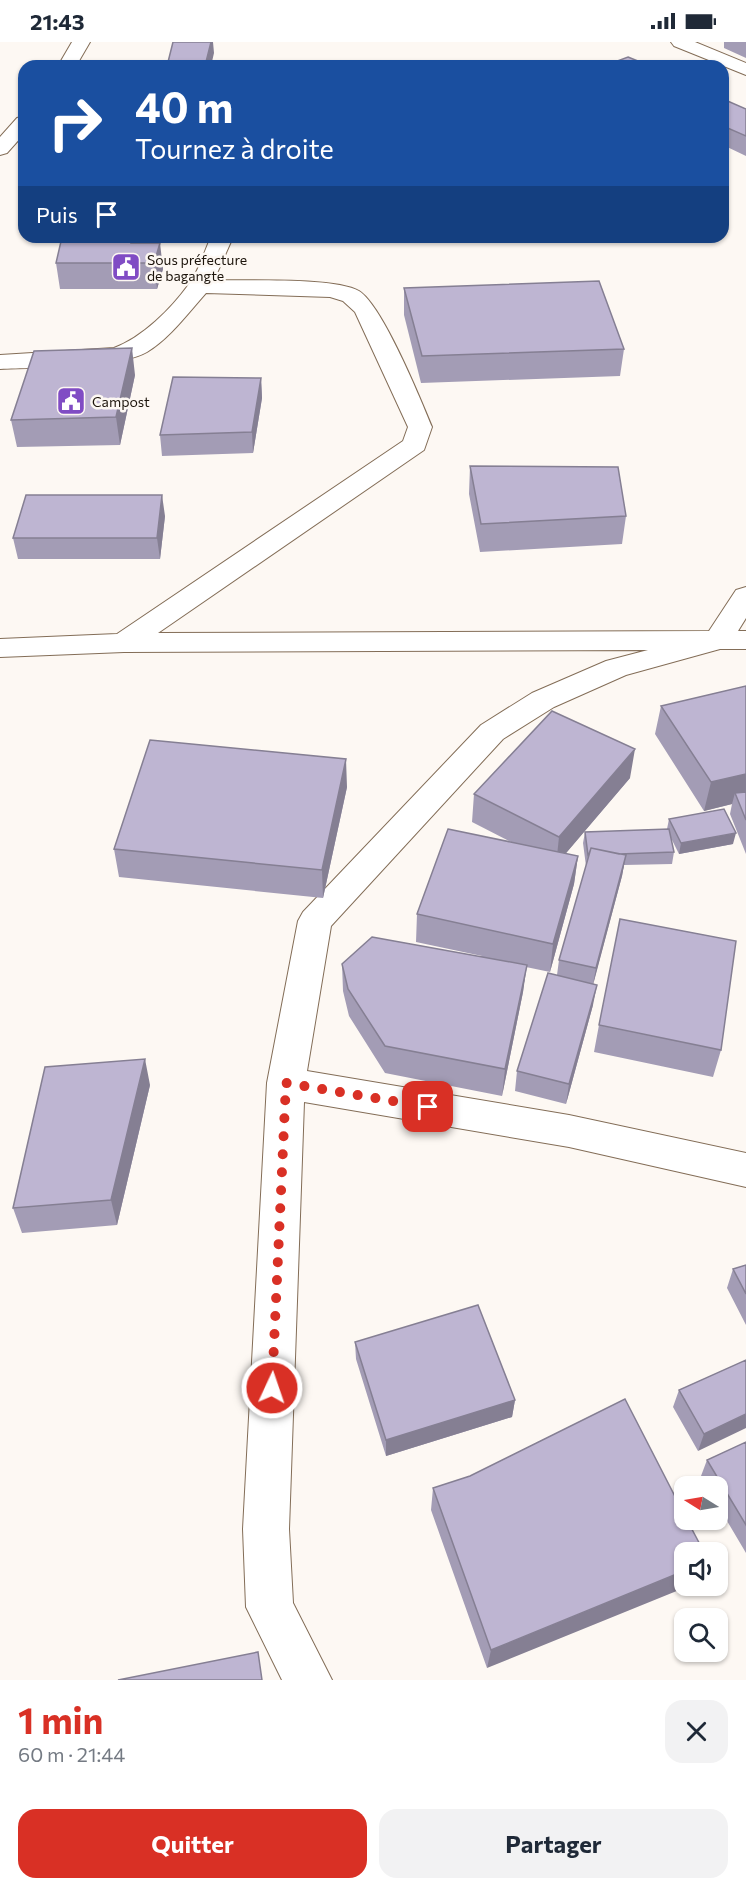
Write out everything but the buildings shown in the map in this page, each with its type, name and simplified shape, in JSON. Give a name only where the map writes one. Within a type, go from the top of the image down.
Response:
[{"type":"street","points":[[70,60],[81,42]]},
{"type":"street","points":[[680,42],[722,60]]},
{"type":"street","points":[[729,63],[746,70]]},
{"type":"street","points":[[0,151],[18,129]]},
{"type":"street","points":[[0,151],[18,152]]},
{"type":"street","points":[[0,362],[118,355],[138,347],[157,333],[200,286],[219,243]]},
{"type":"street","points":[[124,643],[415,445],[420,427],[365,309],[351,296],[332,290],[200,286]]},
{"type":"street","points":[[732,640],[746,596]]},
{"type":"street","points":[[0,648],[124,643],[732,640]]},
{"type":"street","points":[[308,1680],[270,1607],[266,1529],[286,1083],[315,921],[492,732],[543,700],[616,668],[732,640]]},
{"type":"street","points":[[286,1083],[569,1131],[746,1170]]},
{"type":"place","name":"Sous préfecture de bagangte","points":[[126,267]]},
{"type":"place","name":"Campost","points":[[71,401]]},
{"type":"route","points":[[272,1388],[286,1083],[428,1107]]}]
